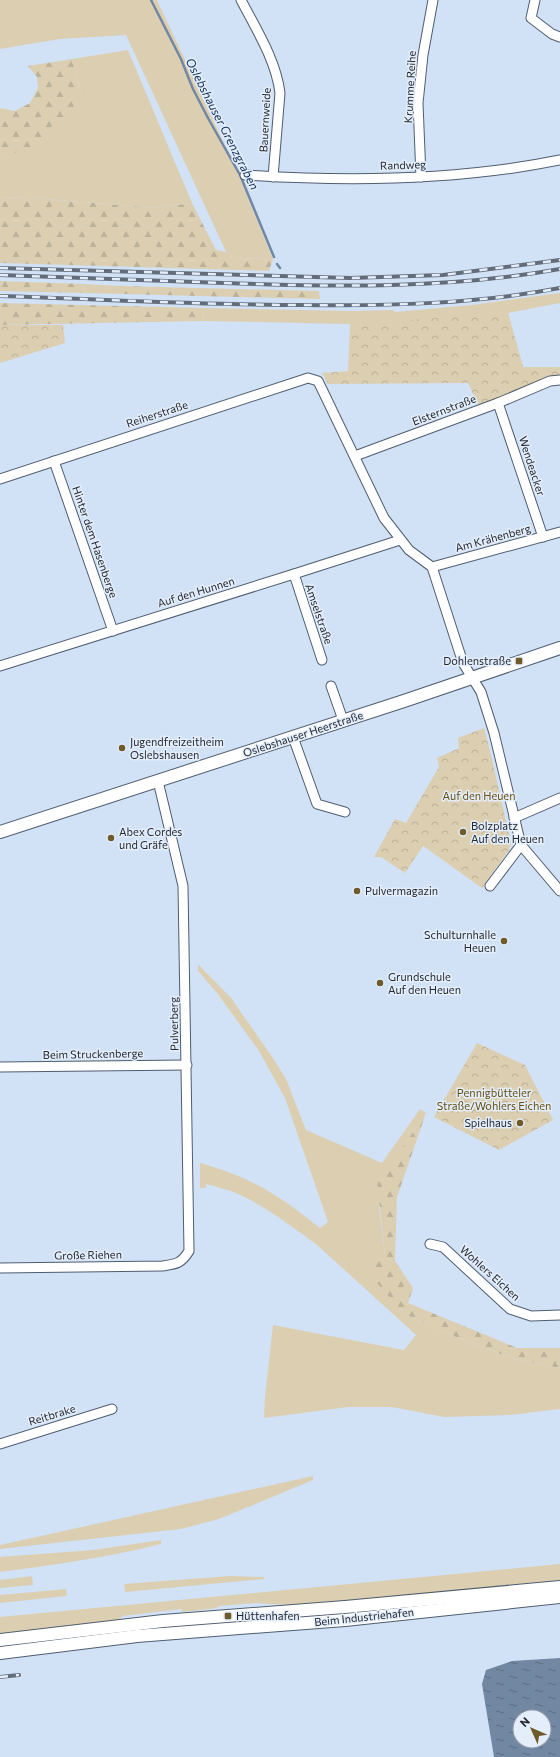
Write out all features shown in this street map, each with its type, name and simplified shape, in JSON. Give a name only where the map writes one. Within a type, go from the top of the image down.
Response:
[{"type":"main road","name":"Oslebshauser Heerstraße","points":[[0,832],[404,701],[560,648]]},
{"type":"main road","name":"Beim Industriehafen","points":[[0,1640],[163,1621],[345,1608],[560,1587]]},
{"type":"main road","name":"Beim Industriehafen","points":[[0,1653],[137,1636],[345,1620],[560,1597]]},
{"type":"street","name":"Bauernweide","points":[[241,0],[275,70],[279,83],[280,93],[273,177]]},
{"type":"street","name":"Krumme Reihe","points":[[421,177],[418,103],[423,55],[433,0]]},
{"type":"street","points":[[536,0],[531,18],[552,34],[560,37]]},
{"type":"street","name":"Randweg","points":[[246,175],[344,179],[421,177],[486,172],[560,160]]},
{"type":"street","name":"Reiherstraße","points":[[0,479],[308,378],[314,379],[320,386],[355,456]]},
{"type":"street","name":"Elsternstraße","points":[[355,456],[498,403],[550,381],[560,380]]},
{"type":"street","name":"Wendeacker","points":[[498,403],[543,537]]},
{"type":"street","points":[[355,456],[384,518],[409,550],[432,567],[463,663],[481,692],[499,749],[521,845],[560,891]]},
{"type":"street","name":"Hinter dem Hasenberge","points":[[54,461],[113,631]]},
{"type":"street","name":"Am Krähenberg","points":[[432,567],[560,532]]},
{"type":"street","name":"Auf den Hunnen","points":[[0,666],[400,540]]},
{"type":"street","name":"Amselstraße","points":[[294,574],[322,660]]},
{"type":"street","points":[[331,686],[343,720]]},
{"type":"street","points":[[293,737],[318,804],[344,812]]},
{"type":"street","name":"Pulverberg","points":[[158,781],[184,886],[190,1240],[189,1251],[183,1260],[177,1264]]},
{"type":"street","points":[[514,818],[560,798]]},
{"type":"street","points":[[490,886],[521,845]]},
{"type":"street","name":"Beim Struckenberge","points":[[0,1067],[187,1065]]},
{"type":"street","name":"Wohlers Eichen","points":[[430,1244],[443,1246],[510,1309],[531,1316],[560,1315]]},
{"type":"street","name":"Große Riehen","points":[[0,1268],[162,1266],[177,1264]]},
{"type":"street","name":"Reitbrake","points":[[0,1444],[112,1409]]},
{"type":"green space","points":[[0,0],[157,0],[236,169],[273,259],[233,258],[226,252],[126,35],[60,39],[0,49]]},
{"type":"green space","points":[[128,50],[192,203],[155,208],[0,197],[0,155],[5,157],[81,91],[72,59]]},
{"type":"green space","points":[[72,59],[81,91],[74,106],[47,140],[5,157],[0,155],[0,108],[15,111],[30,103],[38,88],[37,77],[28,66]]},
{"type":"green space","points":[[0,197],[155,208],[192,203],[216,250],[226,252],[233,258],[273,259],[269,271],[0,263]]},
{"type":"green space","points":[[0,281],[83,284],[82,293],[0,291]]},
{"type":"green space","points":[[83,284],[122,286],[122,294],[82,293]]},
{"type":"green space","points":[[122,286],[319,291],[320,299],[122,294]]},
{"type":"green space","points":[[560,293],[560,303],[508,313],[523,367],[349,324],[202,321],[204,308],[352,311],[393,310],[395,312],[472,305]]},
{"type":"green space","points":[[0,303],[204,308],[202,321],[0,325]]},
{"type":"green space","points":[[508,313],[523,367],[560,367],[560,378],[479,407],[468,383],[328,384],[322,373],[348,371],[350,324]]},
{"type":"green space","points":[[0,325],[63,325],[65,343],[0,363]]},
{"type":"green space","name":"Auf den Heuen","points":[[484,728],[511,843],[509,850],[482,888],[423,846],[405,873],[381,857],[374,857],[395,819],[406,823],[439,767],[437,758],[459,748],[458,738]]},
{"type":"green space","points":[[198,964],[231,998],[273,1058],[286,1079],[306,1130],[382,1163],[420,1109],[426,1113],[405,1144],[379,1207],[385,1255],[401,1310],[409,1316],[463,1340],[515,1359],[560,1368],[560,1409],[510,1415],[444,1417],[392,1407],[348,1407],[264,1418],[273,1325],[404,1350],[416,1335],[316,1244],[277,1216],[246,1198],[232,1192],[206,1184],[206,1188],[200,1188],[200,1163],[234,1174],[264,1188],[320,1228],[328,1222],[285,1098],[259,1051],[217,993],[198,971]]},
{"type":"green space","name":"Pennigbütteler Straße/Wohlers Eichen","points":[[477,1043],[525,1065],[553,1120],[499,1150],[434,1117]]},
{"type":"green space","points":[[426,1113],[397,1197],[395,1261],[413,1288],[408,1303],[517,1348],[560,1348],[560,1368],[515,1359],[463,1340],[409,1316],[401,1310],[376,1282],[372,1266],[385,1255],[377,1180],[405,1144]]},
{"type":"green space","points":[[313,1476],[313,1480],[219,1519],[181,1529],[0,1549],[0,1545]]},
{"type":"green space","points":[[161,1540],[161,1544],[101,1557],[0,1572],[0,1557],[93,1550]]},
{"type":"green space","points":[[560,1564],[560,1580],[286,1607],[286,1605],[256,1603],[219,1606],[217,1608],[183,1612],[181,1609],[123,1616],[120,1618],[120,1621],[0,1635],[0,1617]]},
{"type":"green space","points":[[32,1576],[33,1585],[0,1588],[0,1580]]},
{"type":"green space","points":[[229,1576],[264,1577],[264,1579],[125,1592],[124,1584]]},
{"type":"green space","points":[[66,1589],[67,1596],[0,1603],[0,1595]]},
{"type":"green space","points":[[280,1618],[280,1620],[0,1647],[0,1645],[120,1630]]},
{"type":"water","points":[[560,1658],[560,1757],[494,1757],[482,1684],[486,1670],[512,1661]]},
{"type":"waterway","name":"Oslebshauser Grenzgraben","points":[[151,0],[181,59],[193,89],[240,175],[274,257]]},
{"type":"waterway","name":"Oslebshauser Grenzgraben","points":[[277,264],[280,268]]},
{"type":"railway","points":[[0,268],[350,278],[443,275],[560,260]]},
{"type":"railway","points":[[0,275],[350,286],[476,280],[518,276],[560,269]]},
{"type":"railway","points":[[0,296],[267,305],[368,305],[465,301],[497,298],[560,288]]},
{"type":"railway","points":[[0,1677],[19,1675]]},
{"type":"place","name":"Dohlenstraße","points":[[519,661]]},
{"type":"place","name":"Jugendfreizeitheim Oslebshausen","points":[[122,748]]},
{"type":"place","name":"Bolzplatz Auf den Heuen","points":[[463,832]]},
{"type":"place","name":"Abex Cordes und Gräfe","points":[[111,838]]},
{"type":"place","name":"Pulvermagazin","points":[[357,891]]},
{"type":"place","name":"Schulturnhalle Heuen","points":[[504,941]]},
{"type":"place","name":"Grundschule Auf den Heuen","points":[[380,983]]},
{"type":"place","name":"Spielhaus","points":[[520,1123]]},
{"type":"place","name":"Hüttenhafen","points":[[228,1616]]}]
